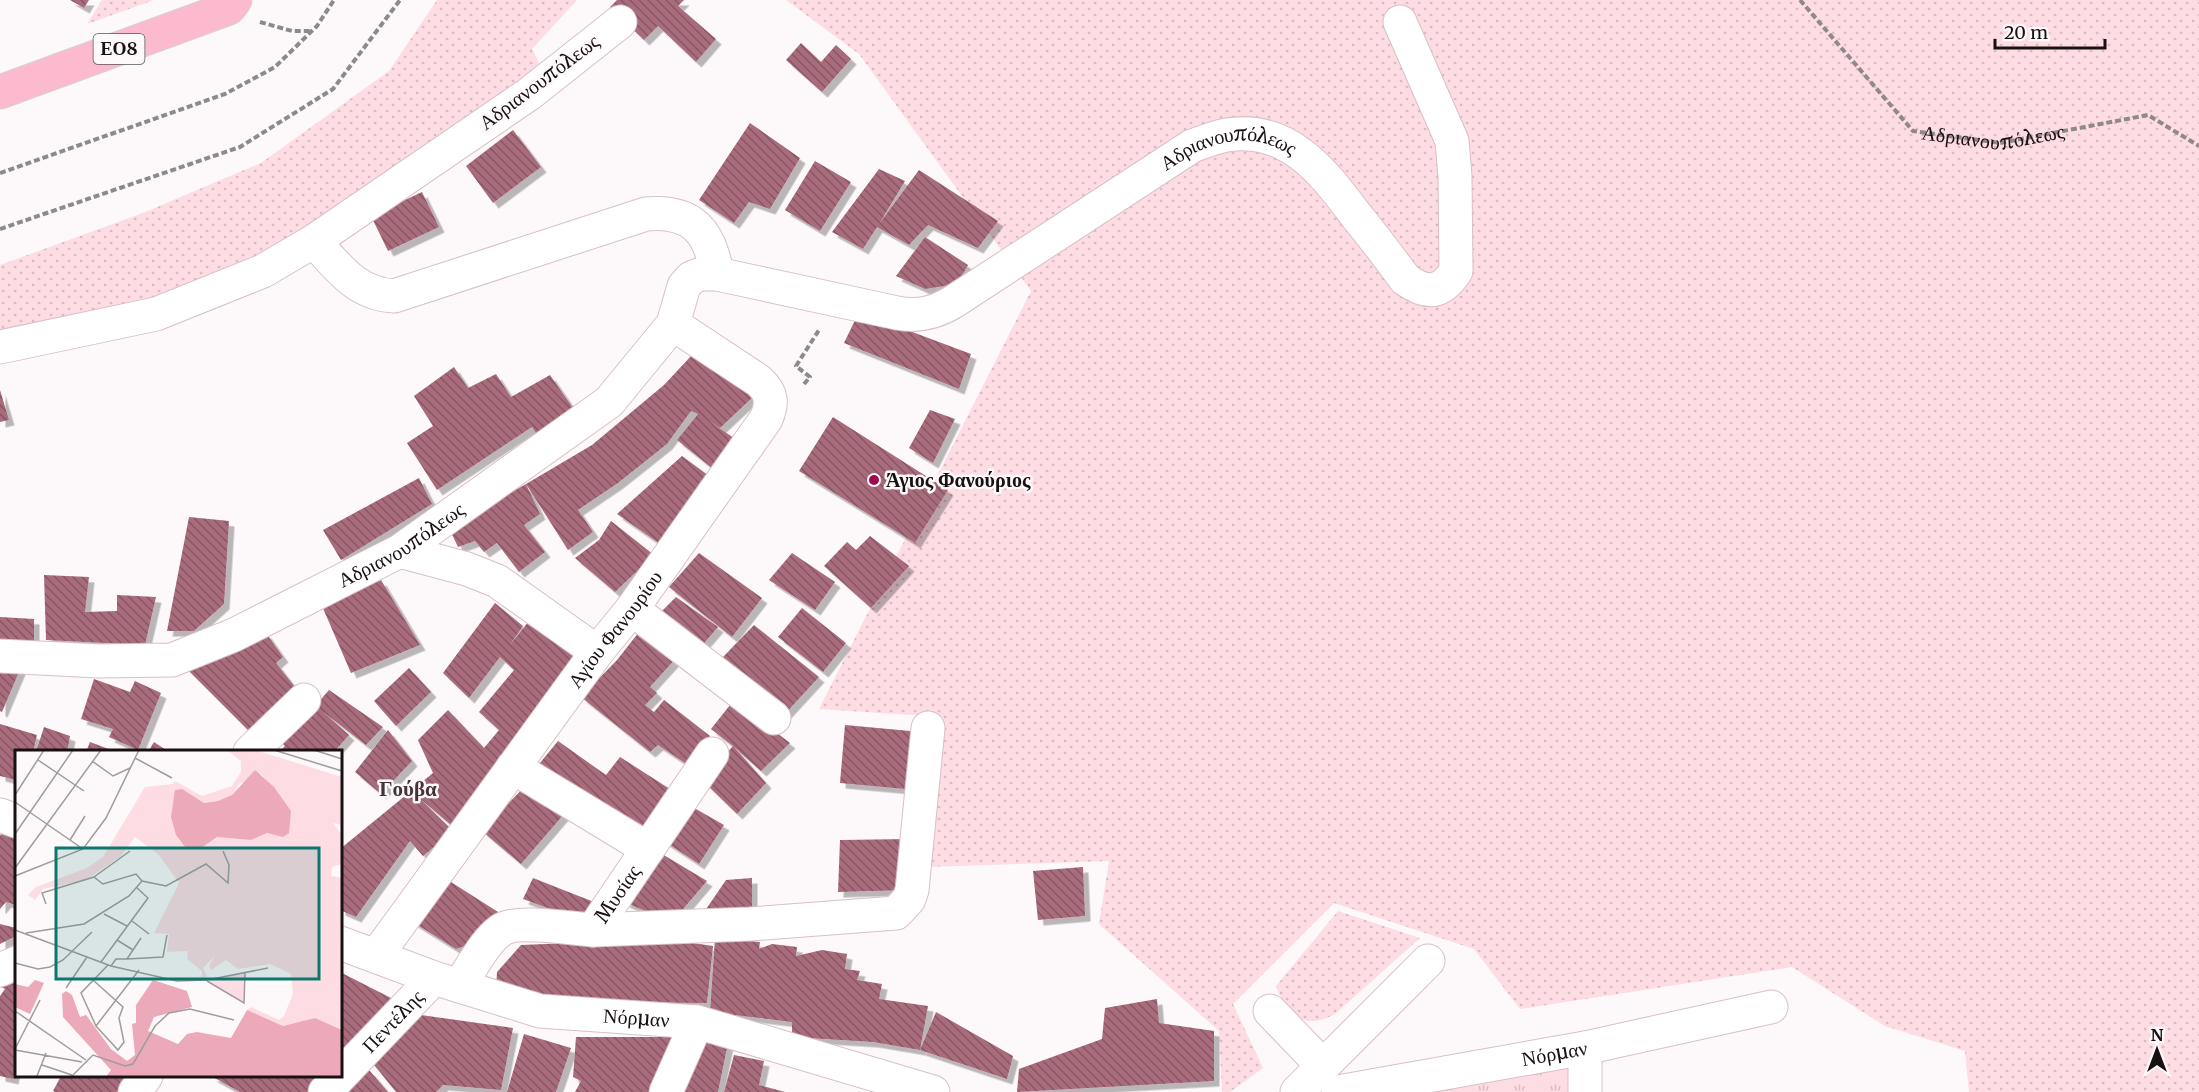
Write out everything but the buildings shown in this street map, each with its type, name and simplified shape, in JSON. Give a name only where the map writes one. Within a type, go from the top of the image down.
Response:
[{"type":"main road","name":"ΕΟ8","points":[[0,92],[227,3]]},
{"type":"street","name":"Αδριανουπόλεως","points":[[0,347],[156,314],[263,271],[314,241],[529,94],[620,22]]},
{"type":"street","name":"Αδριανουπόλεως","points":[[0,656],[99,661],[172,660],[234,635],[400,551],[609,402],[673,324],[684,286],[691,278],[701,274],[717,274],[909,315],[943,309],[1192,146],[1227,135],[1257,135],[1280,141],[1303,153],[1323,171],[1405,279],[1418,288],[1438,288],[1447,284],[1456,271],[1455,176],[1452,141],[1400,22]]},
{"type":"street","points":[[314,241],[358,287],[369,293],[394,296],[646,214],[665,212],[692,223],[703,232],[711,245],[717,274]]},
{"type":"street","points":[[673,324],[759,381],[771,398]]},
{"type":"street","name":"Αγίου Φανουρίου","points":[[376,956],[597,652],[632,609],[766,419],[771,398]]},
{"type":"street","points":[[400,551],[467,569],[497,581],[597,652]]},
{"type":"street","points":[[632,609],[774,718]]},
{"type":"street","points":[[252,750],[304,700]]},
{"type":"street","points":[[593,930],[750,924],[896,913],[909,899],[912,890],[928,728]]},
{"type":"street","name":"Μυσίας","points":[[447,982],[504,928],[518,926],[593,930],[712,753]]},
{"type":"street","points":[[513,767],[648,849]]},
{"type":"street","points":[[0,815],[15,821]]},
{"type":"street","name":"Νόρμαν","points":[[342,944],[447,982],[540,1011],[697,1022],[933,1092]]},
{"type":"street","points":[[1297,1092],[1330,1079],[1428,961]]},
{"type":"street","points":[[0,970],[15,963]]},
{"type":"street","name":"Πεντέλης","points":[[342,1077],[447,982]]},
{"type":"street","name":"Νόρμαν","points":[[1330,1079],[1585,1048],[1771,1007]]},
{"type":"street","points":[[1270,1011],[1330,1079]]},
{"type":"street","points":[[666,1092],[697,1022]]},
{"type":"street","points":[[1585,1048],[1585,1092]]},
{"type":"street","points":[[135,1092],[145,1077]]},
{"type":"street","name":"Πεντέλης","points":[[325,1092],[342,1077]]},
{"type":"path","points":[[0,173],[225,94],[275,67],[312,31],[334,0]]},
{"type":"path","points":[[0,228],[240,147],[333,89],[400,0]]},
{"type":"path","name":"Αδριανουπόλεως","points":[[1800,0],[1913,131],[2000,143],[2148,115],[2199,146]]},
{"type":"path","points":[[227,3],[267,25],[292,31],[312,31]]},
{"type":"path","points":[[771,398],[784,378],[802,386],[810,377],[796,366],[812,345],[834,300]]},
{"type":"green space","points":[[102,0],[154,0],[87,24]]},
{"type":"green space","points":[[437,0],[577,0],[532,49],[542,69],[370,186],[248,263],[153,302],[0,332],[0,265],[143,213],[261,163],[389,71]]},
{"type":"green space","points":[[786,0],[2199,0],[2199,1092],[1969,1092],[1965,1051],[1885,1026],[1792,967],[1520,1009],[1474,949],[1334,903],[1233,1004],[1263,1068],[1230,1092],[1222,1092],[1219,1031],[1099,924],[1109,861],[925,867],[943,717],[819,709],[1031,291],[859,54]]},
{"type":"green space","points":[[1338,911],[1420,938],[1335,1014],[1324,1019],[1306,1020],[1291,1012],[1276,986]]},
{"type":"green space","points":[[1585,1048],[1585,1092],[1342,1092]]},
{"type":"place","name":"Άγιος Φανούριος","points":[[874,480]]},
{"type":"district","name":"Γούβα","points":[[408,789]]}]
